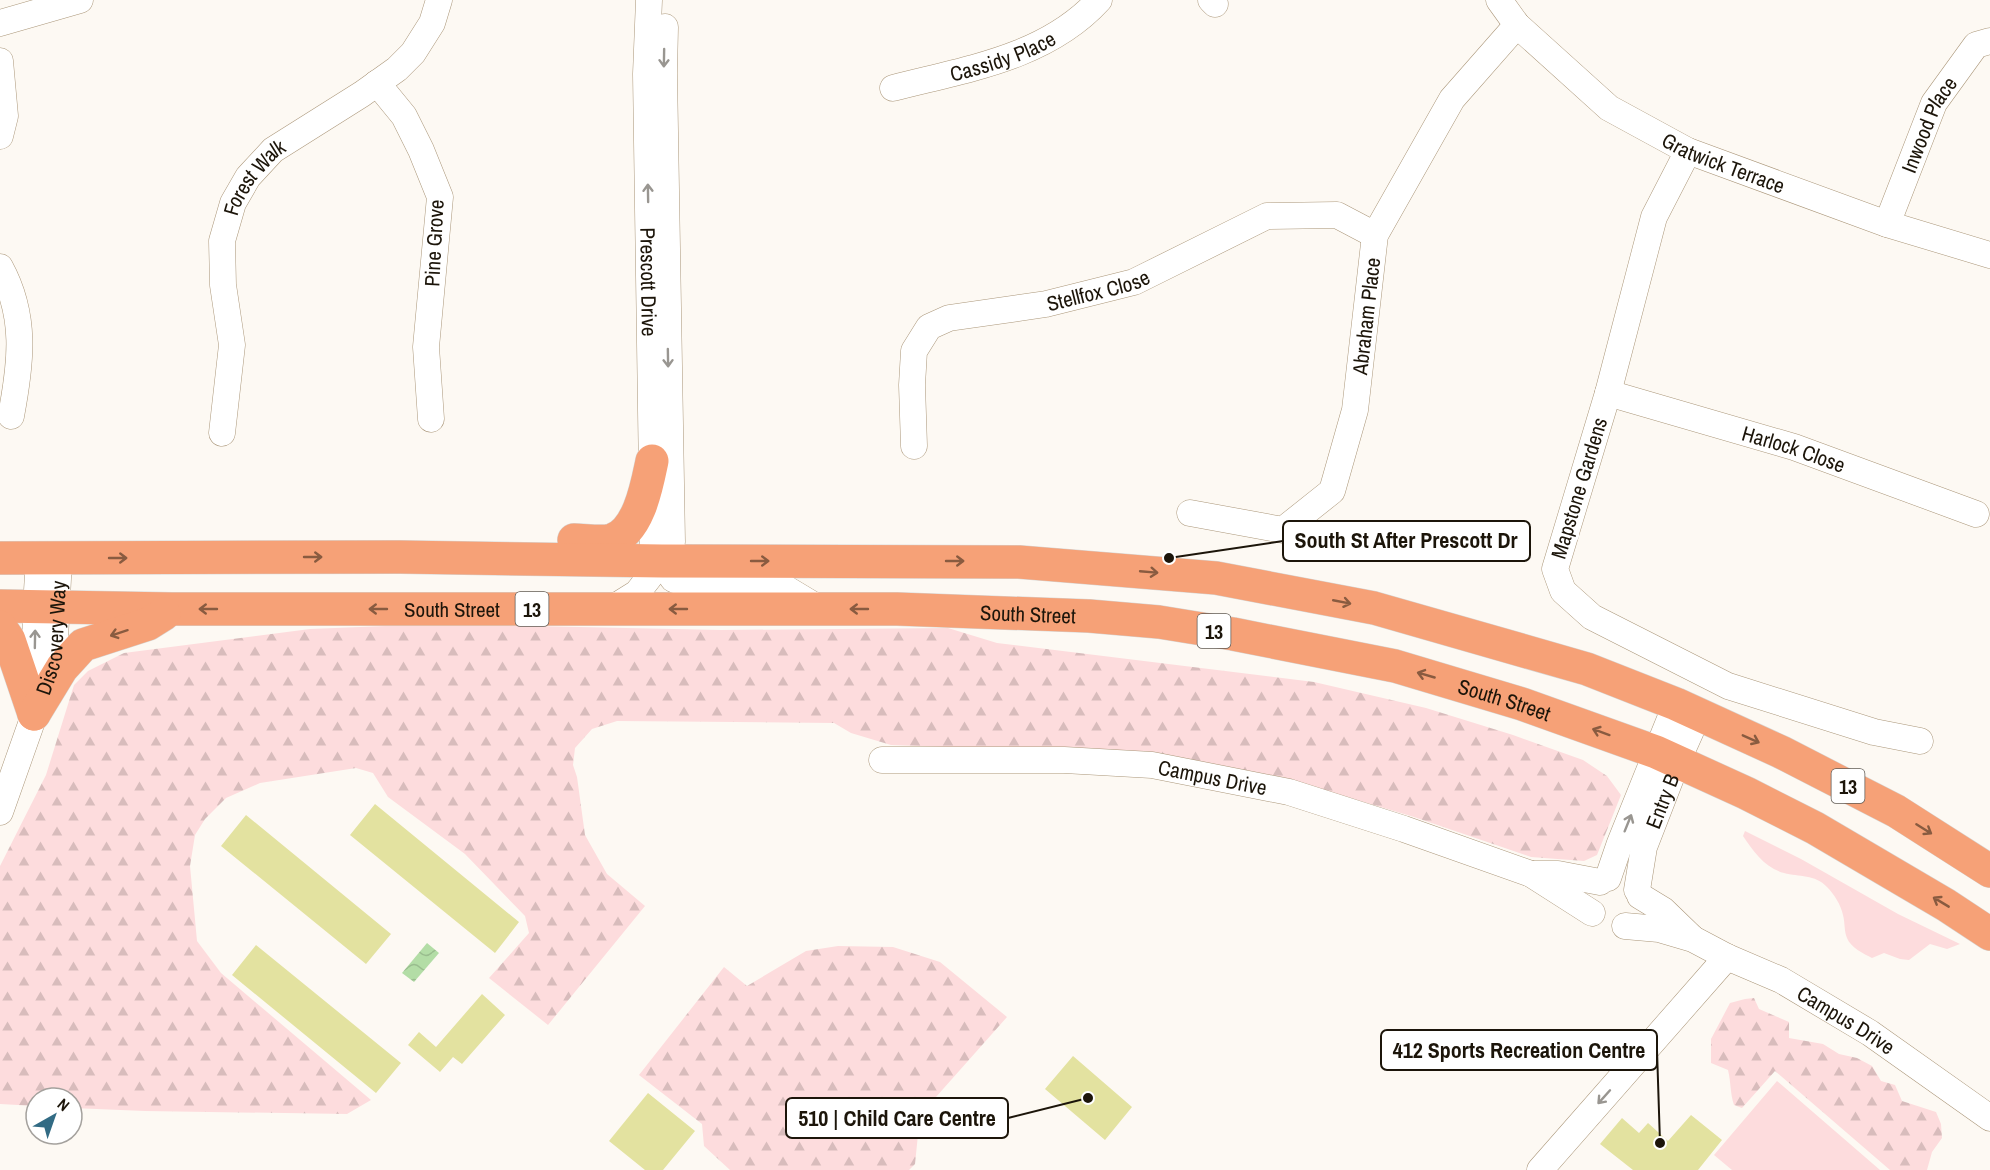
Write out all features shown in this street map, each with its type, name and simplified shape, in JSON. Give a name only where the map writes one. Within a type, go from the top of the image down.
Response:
[{"type":"highway","points":[[472,557],[498,542],[613,540],[628,529],[635,518],[646,494],[651,461]]},
{"type":"highway","name":"13","points":[[0,558],[472,557],[662,561],[1019,562],[1216,578],[1374,608],[1587,669],[1781,752],[1886,806],[1990,871]]},
{"type":"highway","name":"South Street","points":[[0,606],[172,609],[897,609],[1089,616],[1160,622],[1233,634],[1395,666],[1522,704],[1666,757],[1746,793],[1815,828],[1946,904],[1990,934]]},
{"type":"highway","points":[[34,714],[62,668],[83,645],[148,624],[172,609]]},
{"type":"highway","points":[[0,627],[9,640],[34,714]]},
{"type":"street","points":[[0,23],[80,0]]},
{"type":"street","name":"Forest Walk","points":[[222,433],[232,345],[223,285],[222,241],[233,203],[248,177],[273,150],[397,69],[413,53],[432,23],[439,0]]},
{"type":"street","name":"Prescott Drive","points":[[649,0],[646,74],[653,544],[673,579],[689,585],[716,589],[785,588],[820,609]]},
{"type":"street","name":"Prescott Drive","points":[[613,608],[637,593],[662,561],[672,542],[664,73],[666,0]]},
{"type":"street","name":"Cassidy Place","points":[[893,88],[1030,50],[1071,26],[1099,0]]},
{"type":"street","name":"Gratwick Terrace","points":[[1499,0],[1517,25],[1609,108],[1688,152],[1887,224],[1990,255]]},
{"type":"street","name":"Abraham Place","points":[[1190,513],[1282,530],[1332,491],[1355,410],[1375,235],[1452,99],[1517,25]]},
{"type":"street","name":"Inwood Place","points":[[1887,224],[1934,103],[1976,45],[1990,41]]},
{"type":"street","points":[[0,61],[5,116],[0,136]]},
{"type":"street","name":"Pine Grove","points":[[377,83],[404,116],[440,197],[426,347],[431,419]]},
{"type":"street","name":"Mapstone Gardens","points":[[1688,152],[1654,217],[1608,393],[1555,569],[1563,591],[1592,617],[1728,686],[1874,732],[1920,741]]},
{"type":"street","name":"Stellfox Close","points":[[914,446],[912,385],[914,351],[929,327],[949,318],[1046,304],[1134,282],[1267,216],[1337,215],[1375,235]]},
{"type":"street","points":[[0,267],[12,293],[19,318],[20,370],[11,416]]},
{"type":"street","name":"Harlock Close","points":[[1608,393],[1794,447],[1976,514]]},
{"type":"street","points":[[672,527],[686,546],[701,560]]},
{"type":"street","name":"Discovery Way","points":[[0,812],[34,714],[47,607],[49,558]]},
{"type":"street","name":"Entry B","points":[[1604,880],[1687,710]]},
{"type":"street","name":"Entry B","points":[[1638,893],[1644,847],[1666,757]]},
{"type":"street","name":"Campus Drive","points":[[882,760],[1064,760],[1152,765],[1289,792],[1404,829],[1530,874],[1592,913],[1602,925],[1618,928],[1625,926],[1659,929],[1693,939],[1726,957],[1781,980],[1931,1074],[1990,1118]]},
{"type":"street","name":"Campus Drive","points":[[1530,874],[1558,874],[1604,880],[1625,879],[1638,893],[1663,910],[1693,939]]},
{"type":"street","points":[[1592,913],[1590,896],[1594,888],[1604,880]]},
{"type":"street","points":[[1625,926],[1636,917],[1641,903],[1638,893]]},
{"type":"street","points":[[1540,1170],[1726,957]]},
{"type":"green space","points":[[435,624],[721,630],[948,628],[997,643],[1314,682],[1426,708],[1583,760],[1607,776],[1621,795],[1597,855],[1584,861],[1531,857],[1414,817],[1287,779],[1151,754],[891,745],[851,733],[834,723],[617,721],[592,729],[575,748],[573,765],[577,777],[585,835],[607,874],[645,906],[548,1025],[489,978],[529,933],[525,916],[465,854],[388,797],[373,773],[356,768],[260,783],[226,798],[205,819],[195,835],[190,866],[197,941],[221,973],[371,1100],[347,1114],[145,1111],[84,1108],[84,1086],[24,1086],[24,1105],[0,1104],[0,866],[46,775],[74,685],[88,671],[124,653],[310,629]]},
{"type":"green space","points":[[1745,831],[1801,859],[1898,914],[1960,944],[1947,949],[1930,944],[1909,960],[1884,953],[1872,958],[1858,950],[1849,941],[1841,907],[1827,887],[1812,878],[1784,873],[1771,867],[1760,858],[1743,836]]},
{"type":"green space","points":[[838,946],[893,947],[940,962],[1007,1017],[920,1115],[915,1164],[909,1170],[730,1170],[704,1146],[702,1124],[639,1075],[724,967],[747,986],[806,951]]},
{"type":"green space","points":[[1754,998],[1759,1009],[1789,1022],[1789,1038],[1823,1044],[1839,1054],[1857,1058],[1872,1066],[1881,1081],[1895,1085],[1902,1101],[1936,1112],[1941,1124],[1942,1138],[1932,1152],[1927,1170],[1890,1170],[1775,1071],[1742,1108],[1734,1105],[1728,1070],[1711,1063],[1711,1039],[1730,1003]]},
{"type":"green space","points":[[1777,1081],[1880,1170],[1732,1170],[1714,1155]]},
{"type":"water","points":[[427,943],[439,953],[414,982],[402,973]]},
{"type":"building","points":[[375,804],[519,922],[495,953],[350,835]]},
{"type":"building","points":[[246,815],[391,934],[366,964],[221,846]]},
{"type":"building","points":[[256,945],[401,1063],[376,1093],[232,975]]},
{"type":"building","points":[[482,994],[505,1015],[462,1064],[453,1057],[440,1072],[408,1045],[419,1032],[436,1047]]},
{"type":"building","points":[[1073,1056],[1132,1107],[1105,1140],[1045,1089]]},
{"type":"building","points":[[648,1093],[695,1131],[663,1170],[645,1170],[609,1141]]},
{"type":"building","points":[[1691,1115],[1722,1140],[1698,1170],[1633,1170],[1600,1144],[1622,1118],[1639,1133],[1648,1123],[1668,1141]]},
{"type":"place","name":"South St After Prescott Dr","points":[[1169,558]]},
{"type":"place","name":"510 | Child Care Centre","points":[[1088,1098]]},
{"type":"place","name":"412 Sports Recreation Centre","points":[[1660,1143]]}]
